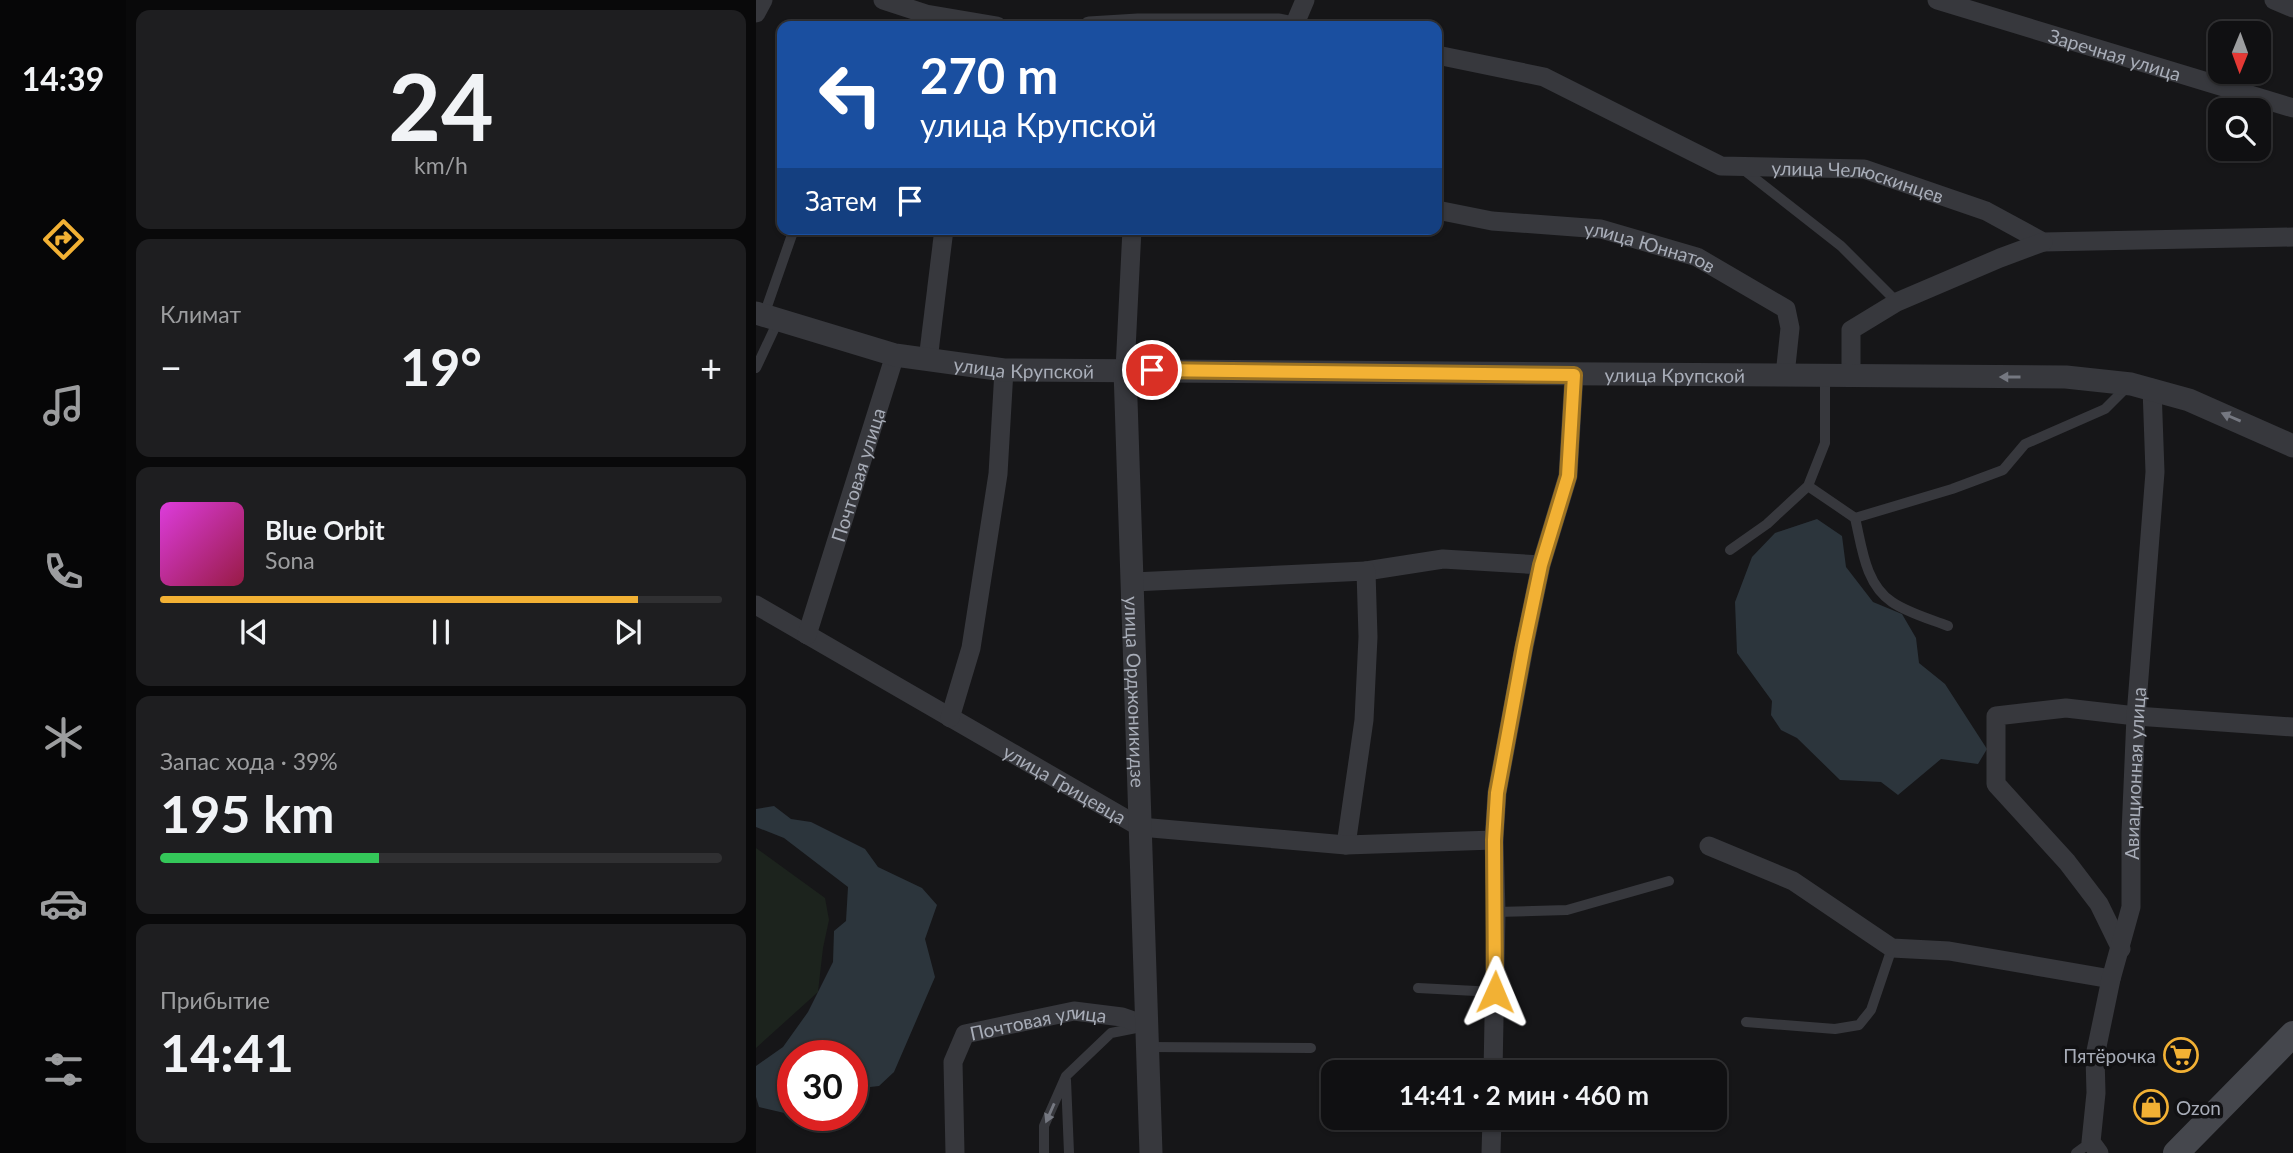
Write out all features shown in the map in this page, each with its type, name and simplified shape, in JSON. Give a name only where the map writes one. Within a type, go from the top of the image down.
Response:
[{"type":"main road","points":[[2176,1153],[2293,1034]]},
{"type":"street","points":[[756,13],[763,0]]},
{"type":"street","points":[[883,0],[926,14],[963,21]]},
{"type":"street","points":[[1296,21],[1305,0]]},
{"type":"street","name":"Заречная улица","points":[[1937,0],[2293,108]]},
{"type":"street","points":[[2274,0],[2293,8]]},
{"type":"street","name":"улица Челюскинцев","points":[[1442,56],[1544,77],[1721,166],[1864,169],[1986,211],[2043,242],[2293,237]]},
{"type":"street","name":"улица Юннатов","points":[[1442,211],[1492,221],[1601,229],[1697,257],[1786,309],[1790,328],[1785,375]]},
{"type":"street","points":[[929,360],[943,235]]},
{"type":"street","name":"улица Орджоникидзе","points":[[1132,235],[1125,370],[1151,1153]]},
{"type":"street","points":[[1852,376],[1851,330],[1897,302],[2043,242]]},
{"type":"street","name":"улица Крупской","points":[[766,316],[895,355],[1004,370],[2066,377],[2141,386],[2189,400],[2293,446]]},
{"type":"street","name":"Почтовая улица","points":[[807,635],[895,355]]},
{"type":"street","points":[[950,718],[971,648],[994,501],[1004,370]]},
{"type":"street","points":[[1493,1060],[1496,912],[1494,840],[1497,793],[1541,565],[1568,476],[1574,375]]},
{"type":"street","name":"Авиационная улица","points":[[2089,1149],[2096,1093],[2095,1056],[2111,979],[2131,907],[2136,716],[2155,472],[2141,386]]},
{"type":"street","points":[[1133,582],[1366,570],[1443,559],[1541,565]]},
{"type":"street","points":[[1346,845],[1364,720],[1368,637],[1366,570]]},
{"type":"street","name":"улица Грицевца","points":[[756,605],[1140,827],[1346,845],[1494,840]]},
{"type":"street","points":[[2121,949],[2099,904],[2067,862],[1996,784],[1996,716],[2066,708],[2136,716],[2293,727]]},
{"type":"street","points":[[1709,846],[1793,881],[1892,948],[1949,951],[2111,979]]},
{"type":"street","name":"Почтовая улица","points":[[955,1153],[953,1062],[965,1034],[1074,1011],[1122,1017],[1148,1037]]},
{"type":"street","points":[[1491,1153],[1492,1130]]},
{"type":"lane","points":[[1740,167],[1841,246],[1897,302]]},
{"type":"lane","points":[[756,368],[766,316],[792,235]]},
{"type":"lane","points":[[1730,550],[1767,524],[1808,486],[1825,443],[1825,375]]},
{"type":"lane","points":[[1855,518],[1952,489],[2003,470],[2025,444],[2105,409],[2141,386]]},
{"type":"lane","points":[[1808,486],[1855,518],[1869,572],[1878,588],[1892,602],[1948,626]]},
{"type":"lane","points":[[1496,912],[1567,910],[1669,881]]},
{"type":"lane","points":[[1746,1022],[1835,1029],[1859,1025],[1871,1010],[1892,948]]},
{"type":"lane","points":[[1418,988],[1495,992]]},
{"type":"lane","points":[[1044,1153],[1044,1126],[1066,1076],[1111,1033],[1311,1048]]},
{"type":"lane","points":[[1066,1076],[1069,1153]]},
{"type":"shaded area","points":[[1817,519],[1842,536],[1846,567],[1873,602],[1902,614],[1916,638],[1919,663],[1945,684],[1987,749],[1978,764],[1941,759],[1898,795],[1881,782],[1840,780],[1797,738],[1781,730],[1771,715],[1772,701],[1737,653],[1735,602],[1752,557],[1775,533]]},
{"type":"shaded area","points":[[774,806],[791,819],[811,822],[865,849],[878,867],[922,888],[937,905],[925,939],[935,977],[894,1072],[879,1086],[868,1087],[868,1040],[788,1040],[808,1012],[833,962],[834,931],[846,921],[848,887],[784,838],[756,827],[756,809]]},
{"type":"shaded area","points":[[756,848],[825,898],[829,920],[818,992],[756,1048]]},
{"type":"shaded area","points":[[777,1051],[777,1111],[759,1107],[756,1097],[756,1066]]},
{"type":"place","name":"Пятёрочка","points":[[2181,1055]]},
{"type":"place","name":"Ozon","points":[[2151,1107]]},
{"type":"route","points":[[1152,370],[1574,375],[1568,476],[1541,565],[1497,793],[1494,840],[1495,992]]}]
